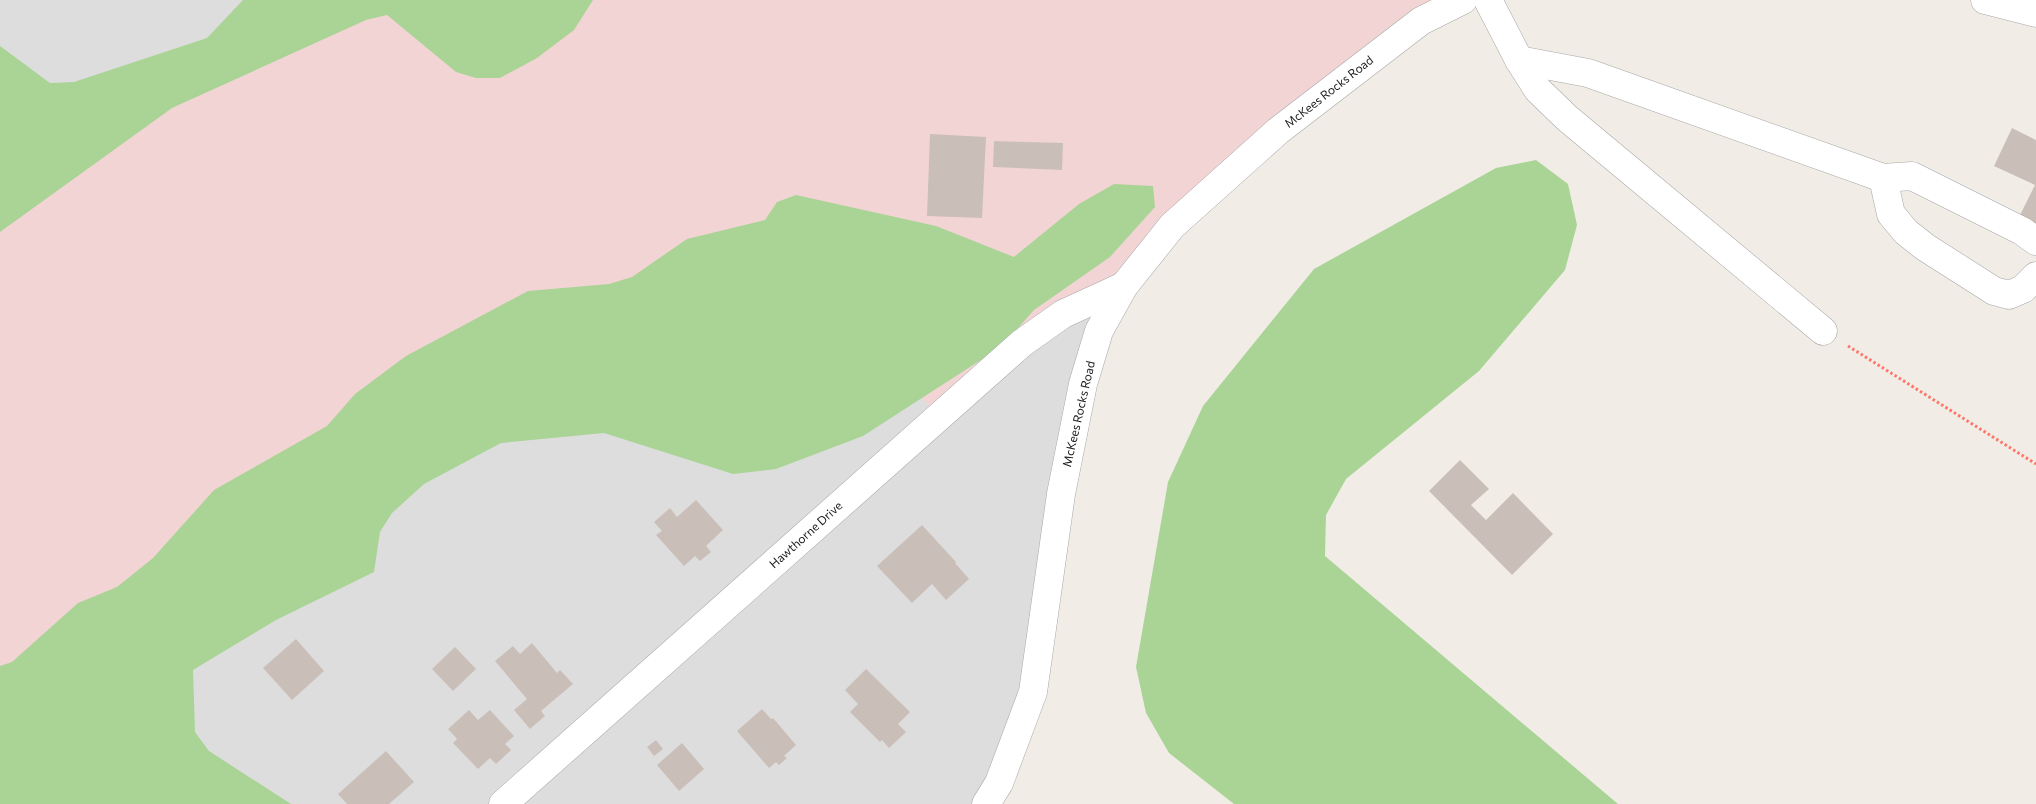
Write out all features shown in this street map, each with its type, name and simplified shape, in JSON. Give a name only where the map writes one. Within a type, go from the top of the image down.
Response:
[{"type":"street","name":"McKees Rocks Road","points":[[986,804],[999,783],[1033,692],[1061,494],[1084,384],[1100,332],[1124,286],[1172,226],[1278,131],[1421,21],[1463,0]]},
{"type":"street","points":[[1488,0],[1519,60],[1538,90],[1567,118],[1823,331]]},
{"type":"street","points":[[1985,0],[2036,13]]},
{"type":"street","points":[[1519,60],[1588,73],[1883,178],[1912,176],[2022,231],[2036,242]]},
{"type":"street","points":[[1883,178],[1892,214],[1906,232],[1925,247],[1994,290],[2009,295],[2022,290],[2036,276]]},
{"type":"street","name":"Hawthorne Drive","points":[[503,804],[1022,343],[1063,314],[1124,286]]},
{"type":"path","points":[[1823,331],[2036,464]]},
{"type":"shaded area","points":[[0,0],[267,0],[0,179]]},
{"type":"shaded area","points":[[267,0],[1463,0],[1421,21],[1124,286],[939,417],[765,220],[0,763],[0,179]]},
{"type":"shaded area","points":[[765,220],[1124,286],[1099,331],[1033,692],[986,804],[0,804],[0,763]]},
{"type":"green space","points":[[243,0],[593,0],[574,30],[537,58],[500,78],[476,78],[456,72],[387,15],[366,20],[172,108],[0,232],[0,46],[50,83],[74,82],[207,38]]},
{"type":"green space","points":[[1536,160],[1568,184],[1577,225],[1565,270],[1479,371],[1346,479],[1326,515],[1325,556],[1618,804],[1234,804],[1169,753],[1146,713],[1136,667],[1168,482],[1203,406],[1314,269],[1496,168]]},
{"type":"green space","points":[[1114,184],[1153,186],[1155,207],[1110,257],[1034,310],[1001,347],[863,436],[776,469],[733,474],[604,433],[501,443],[424,484],[392,513],[380,532],[374,572],[276,620],[193,670],[195,732],[209,751],[291,804],[0,804],[0,666],[12,662],[78,603],[117,587],[153,558],[214,490],[327,426],[355,394],[406,356],[528,291],[609,284],[632,277],[687,239],[765,220],[777,202],[796,195],[936,226],[1014,257],[1079,204]]},
{"type":"building","points":[[2012,128],[2036,140],[2036,227],[2018,219],[2035,185],[1994,166]]},
{"type":"building","points":[[930,134],[986,137],[982,218],[927,216]]},
{"type":"building","points":[[994,141],[1063,143],[1062,170],[993,167]]},
{"type":"building","points":[[1460,460],[1489,489],[1471,505],[1486,520],[1513,493],[1553,534],[1512,575],[1429,491]]},
{"type":"building","points":[[696,500],[723,530],[706,546],[711,552],[700,561],[695,556],[684,566],[656,535],[662,531],[654,522],[670,508],[677,517]]},
{"type":"building","points":[[922,525],[969,579],[946,600],[932,584],[912,603],[877,566]]},
{"type":"building","points":[[296,639],[324,671],[292,700],[263,668]]},
{"type":"building","points":[[532,643],[557,673],[560,670],[573,684],[541,711],[545,716],[530,729],[514,710],[527,699],[495,661],[513,646],[520,654]]},
{"type":"building","points":[[455,647],[476,669],[453,691],[432,669]]},
{"type":"building","points":[[866,669],[910,712],[898,724],[906,732],[889,748],[882,740],[880,742],[850,712],[858,704],[845,690]]},
{"type":"building","points":[[762,709],[771,719],[773,718],[796,745],[784,756],[787,758],[779,765],[776,762],[769,768],[737,731]]},
{"type":"building","points":[[469,710],[478,720],[490,710],[514,736],[505,744],[511,750],[496,764],[490,758],[478,769],[453,743],[457,739],[448,729]]},
{"type":"building","points":[[656,740],[663,749],[654,756],[647,747]]},
{"type":"building","points":[[682,743],[704,769],[679,791],[657,765]]},
{"type":"building","points":[[386,751],[414,782],[389,804],[347,804],[338,794]]}]
